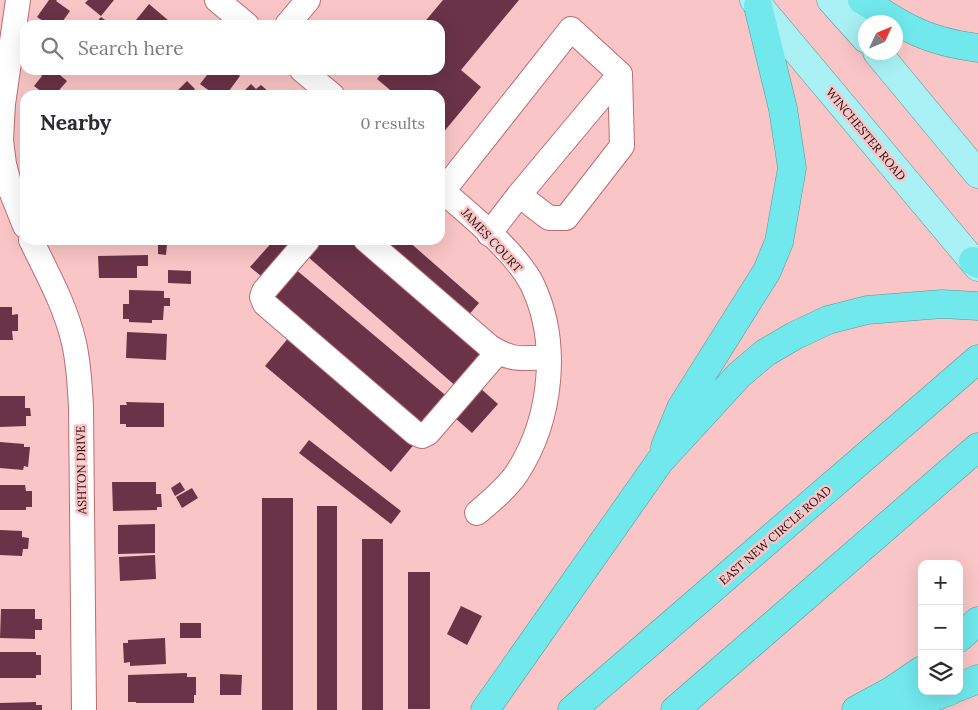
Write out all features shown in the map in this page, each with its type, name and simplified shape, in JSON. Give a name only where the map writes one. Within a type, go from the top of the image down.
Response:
[{"type":"highway","points":[[862,0],[915,31],[956,45],[978,48]]},
{"type":"highway","points":[[660,461],[681,408],[767,271],[780,242],[792,168],[783,109],[756,3]]},
{"type":"highway","points":[[485,710],[660,461],[739,375],[765,353],[794,336],[828,320],[867,310],[942,304],[978,306]]},
{"type":"highway","name":"EAST NEW CIRCLE ROAD","points":[[572,710],[978,359]]},
{"type":"highway","points":[[675,710],[978,447]]},
{"type":"highway","points":[[963,634],[978,621]]},
{"type":"highway","points":[[856,710],[891,691],[918,673]]},
{"type":"highway","points":[[963,685],[978,679]]},
{"type":"highway","points":[[898,710],[939,695]]},
{"type":"main road","points":[[831,0],[858,30]]},
{"type":"main road","name":"WINCHESTER ROAD","points":[[756,3],[976,264]]},
{"type":"main road","points":[[883,60],[978,174]]},
{"type":"street","points":[[18,0],[2,104],[1,140],[4,164],[11,191],[20,214]]},
{"type":"street","points":[[217,0],[241,20]]},
{"type":"street","points":[[291,20],[308,0]]},
{"type":"street","points":[[445,185],[572,29],[620,74],[622,146],[566,218],[549,218],[519,195]]},
{"type":"street","points":[[489,234],[620,74]]},
{"type":"street","points":[[308,75],[326,90]]},
{"type":"street","name":"JAMES COURT","points":[[445,194],[517,262],[532,284],[542,313],[549,346],[547,390],[542,414],[530,449],[517,474],[498,495],[477,513]]},
{"type":"street","name":"ASHTON DRIVE","points":[[34,245],[59,298],[74,342],[79,368],[84,710]]},
{"type":"street","points":[[304,245],[264,291],[262,297],[265,304],[422,436],[428,433],[498,352]]},
{"type":"street","points":[[372,245],[498,352],[511,358],[549,357]]},
{"type":"building","points":[[49,0],[57,0],[70,11],[64,20],[42,20],[37,17]]},
{"type":"building","points":[[88,0],[114,0],[101,16],[85,3]]},
{"type":"building","points":[[443,0],[519,0],[461,70],[481,87],[445,130],[445,90],[390,90],[377,79],[380,75],[445,75],[445,20],[426,20]]},
{"type":"building","points":[[149,4],[168,20],[136,20]]},
{"type":"building","points":[[60,75],[67,81],[59,90],[39,90],[34,86],[42,76]]},
{"type":"building","points":[[207,75],[240,76],[230,90],[208,90],[200,84]]},
{"type":"building","points":[[187,81],[195,89],[194,90],[178,90]]},
{"type":"building","points":[[251,84],[256,89],[261,85],[266,90],[245,90]]},
{"type":"building","points":[[158,245],[167,245],[166,255],[158,254]]},
{"type":"building","points":[[270,245],[297,245],[266,280],[250,267]]},
{"type":"building","points":[[316,245],[358,245],[486,356],[458,388],[307,256]]},
{"type":"building","points":[[384,245],[413,245],[479,303],[467,317]]},
{"type":"building","points":[[148,255],[148,266],[137,266],[137,278],[99,278],[98,256]]},
{"type":"building","points":[[294,268],[450,399],[425,428],[269,297]]},
{"type":"building","points":[[168,270],[191,271],[191,284],[168,283]]},
{"type":"building","points":[[129,290],[164,291],[164,298],[170,298],[170,306],[164,306],[163,320],[152,320],[152,323],[129,322],[129,319],[123,319],[123,304],[129,304]]},
{"type":"building","points":[[0,307],[12,307],[12,315],[18,314],[18,331],[12,331],[13,340],[0,340]]},
{"type":"building","points":[[127,332],[167,334],[166,360],[126,358]]},
{"type":"building","points":[[290,336],[416,442],[391,472],[265,366]]},
{"type":"building","points":[[480,388],[498,404],[472,433],[454,417]]},
{"type":"building","points":[[0,396],[25,396],[25,408],[30,408],[31,416],[26,416],[26,426],[0,427]]},
{"type":"building","points":[[126,402],[164,403],[164,427],[126,427],[126,424],[120,424],[120,405],[127,405]]},
{"type":"building","points":[[309,440],[401,511],[391,524],[299,453]]},
{"type":"building","points":[[0,442],[24,444],[24,447],[30,447],[28,467],[24,466],[23,470],[0,468]]},
{"type":"building","points":[[112,482],[156,482],[156,494],[161,494],[162,507],[157,507],[157,510],[113,511]]},
{"type":"building","points":[[180,482],[185,490],[175,496],[171,488]]},
{"type":"building","points":[[0,485],[25,485],[26,491],[32,491],[32,507],[26,507],[26,510],[0,510]]},
{"type":"building","points":[[192,488],[198,498],[182,508],[176,497]]},
{"type":"building","points":[[262,498],[293,498],[293,710],[262,710]]},
{"type":"building","points":[[317,506],[337,506],[337,710],[317,710]]},
{"type":"building","points":[[155,524],[155,553],[118,554],[118,525]]},
{"type":"building","points":[[0,530],[22,531],[22,537],[29,538],[28,549],[23,549],[22,556],[0,555]]},
{"type":"building","points":[[362,539],[383,539],[383,710],[362,710]]},
{"type":"building","points":[[155,555],[156,579],[120,581],[119,557]]},
{"type":"building","points":[[408,572],[430,572],[430,709],[408,709]]},
{"type":"building","points":[[461,606],[482,616],[467,645],[447,634]]},
{"type":"building","points":[[1,609],[35,609],[35,619],[42,619],[42,630],[35,630],[35,639],[0,638]]},
{"type":"building","points":[[180,623],[201,623],[201,638],[180,638]]},
{"type":"building","points":[[165,638],[166,664],[130,666],[130,662],[124,663],[123,643],[128,643],[128,640]]},
{"type":"building","points":[[0,652],[36,652],[36,655],[41,655],[41,675],[36,675],[36,678],[0,678]]},
{"type":"building","points":[[187,673],[187,677],[196,677],[194,703],[128,702],[128,675]]},
{"type":"building","points":[[220,674],[242,675],[241,695],[220,695]]},
{"type":"building","points":[[36,702],[36,705],[42,705],[42,710],[0,710],[0,703]]}]
